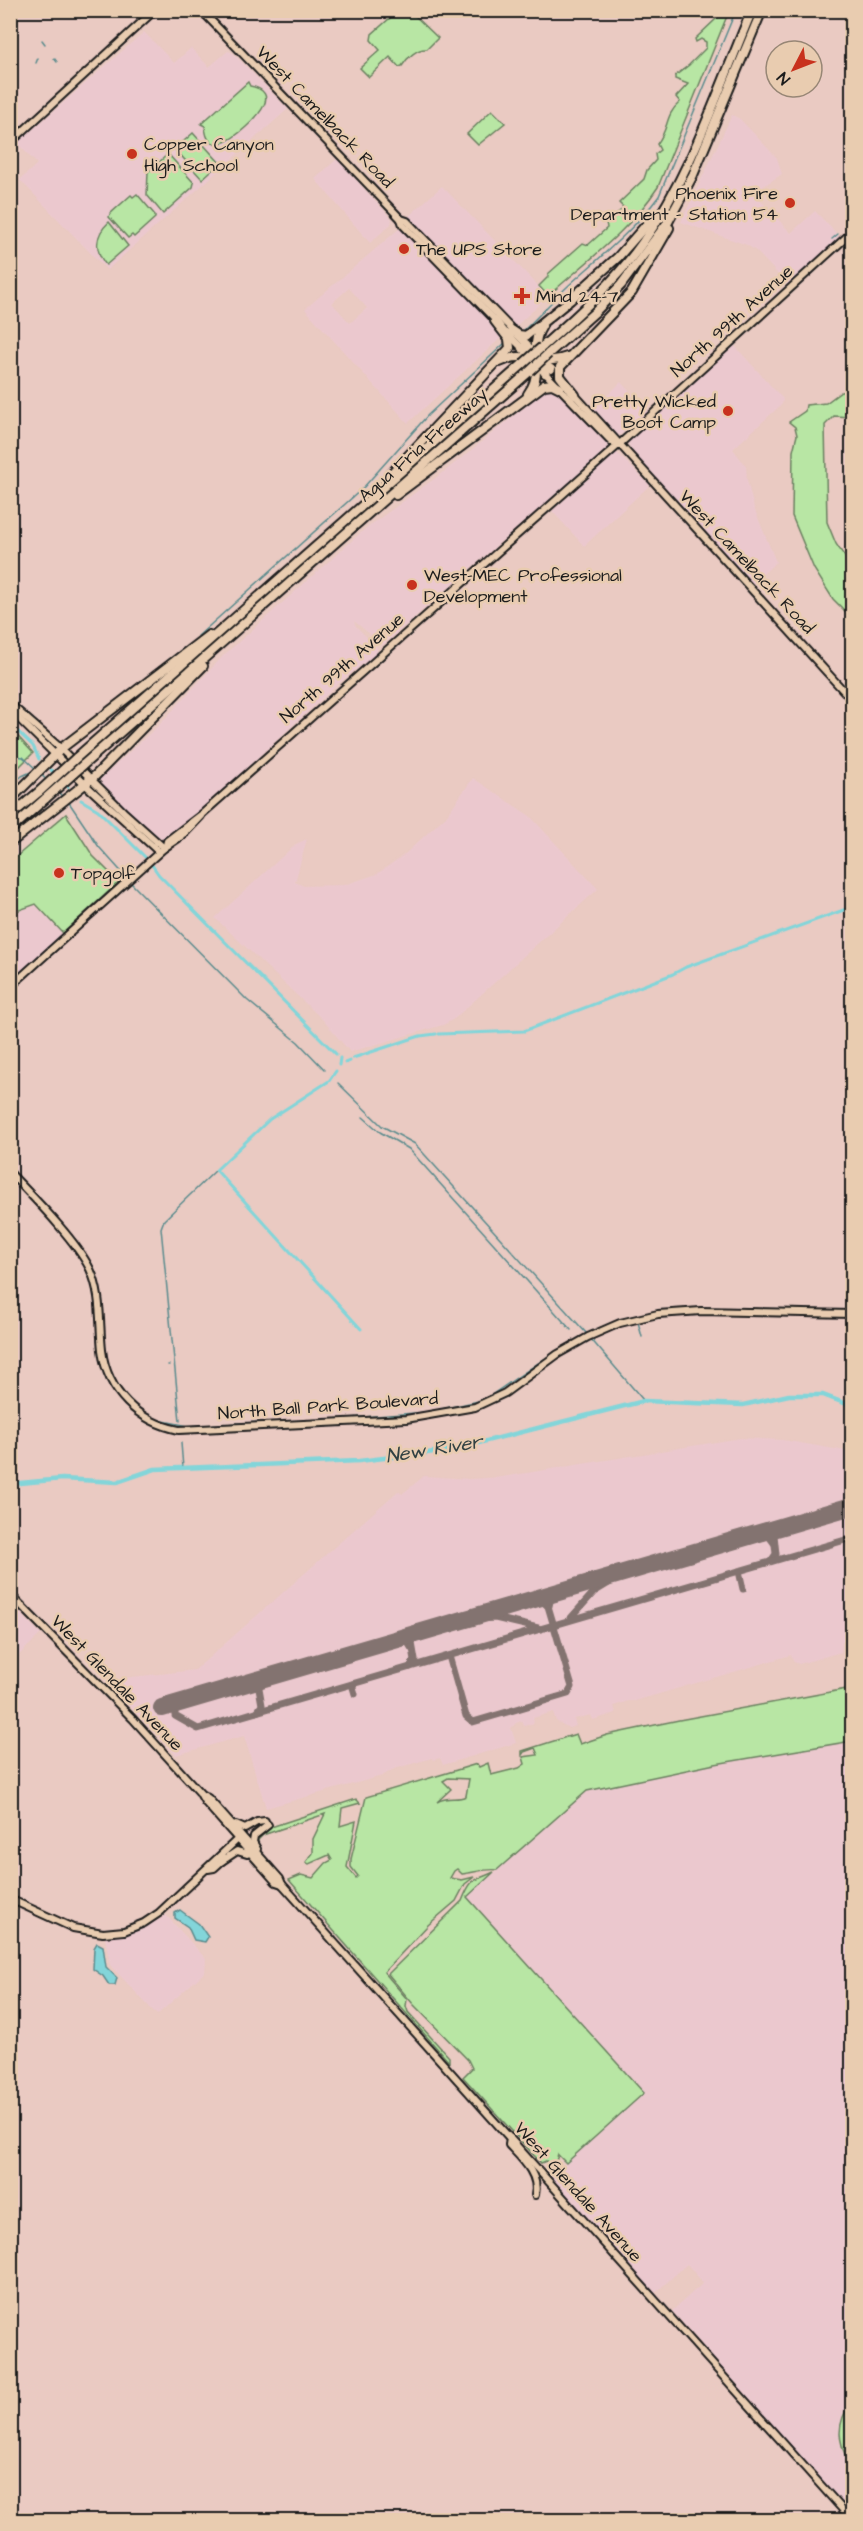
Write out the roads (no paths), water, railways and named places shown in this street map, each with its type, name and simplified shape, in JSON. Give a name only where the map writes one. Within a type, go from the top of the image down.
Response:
[{"type":"highway","name":"Agua Fria Freeway","points":[[10,816],[524,364],[598,296],[638,249],[665,208],[696,143],[751,10]]},
{"type":"highway","name":"Agua Fria Freeway","points":[[10,828],[252,617],[608,300],[642,259],[678,203],[745,53],[754,38],[764,10]]},
{"type":"highway","points":[[513,331],[526,336],[618,257],[645,229],[666,198],[696,143]]},
{"type":"highway","points":[[575,395],[559,373],[562,365],[622,304],[645,273],[695,177],[704,149]]},
{"type":"highway","points":[[523,400],[535,383],[537,337],[547,320]]},
{"type":"highway","points":[[340,525],[492,368],[511,345],[495,321]]},
{"type":"highway","points":[[524,346],[548,371]]},
{"type":"highway","points":[[492,368],[507,359],[562,359],[573,354]]},
{"type":"highway","points":[[347,532],[546,384],[554,384],[560,388]]},
{"type":"highway","points":[[10,800],[58,752],[245,610]]},
{"type":"highway","points":[[10,843],[86,784],[252,617]]},
{"type":"highway","points":[[10,821],[24,805]]},
{"type":"main road","points":[[10,143],[155,10]]},
{"type":"main road","name":"West Camelback Road","points":[[201,10],[513,331],[524,346]]},
{"type":"main road","name":"West Camelback Road","points":[[402,219],[403,225],[495,321],[524,346]]},
{"type":"main road","name":"North 99th Avenue","points":[[10,987],[163,848],[167,841],[201,815],[618,444],[852,232]]},
{"type":"main road","points":[[441,257],[454,274],[454,278],[461,281],[486,303]]},
{"type":"main road","name":"West Camelback Road","points":[[548,371],[560,388],[612,442],[618,444]]},
{"type":"main road","name":"West Camelback Road","points":[[548,371],[575,395],[616,438],[618,444],[852,700]]},
{"type":"main road","points":[[10,704],[44,733],[86,784],[163,848]]},
{"type":"main road","points":[[10,710],[58,752]]},
{"type":"main road","name":"North Ball Park Boulevard","points":[[10,1173],[80,1252],[88,1265],[97,1288],[103,1357],[115,1388],[135,1410],[165,1427],[194,1431],[309,1425],[406,1419],[463,1410],[497,1398],[582,1340],[640,1317],[680,1311],[852,1314]]},
{"type":"main road","name":"West Glendale Avenue","points":[[10,1594],[133,1719],[201,1794],[208,1798],[261,1865],[276,1882],[282,1884]]},
{"type":"main road","points":[[224,1820],[244,1829],[257,1822],[266,1823],[253,1839],[259,1855]]},
{"type":"main road","points":[[220,1859],[230,1840],[224,1820]]},
{"type":"main road","points":[[10,1899],[73,1928],[96,1933],[117,1932],[138,1926],[154,1917],[241,1839]]},
{"type":"main road","name":"West Glendale Avenue","points":[[241,1839],[259,1855],[282,1884],[852,2520]]},
{"type":"main road","points":[[220,1859],[241,1851],[261,1865]]},
{"type":"main road","points":[[510,2138],[509,2145],[528,2166],[534,2178],[535,2195]]},
{"type":"water","points":[[180,1910],[199,1924],[208,1937],[205,1942],[194,1940],[188,1927],[175,1918],[175,1913]]},
{"type":"water","points":[[97,1943],[103,1946],[106,1967],[117,1978],[115,1985],[109,1985],[103,1976],[93,1969],[94,1948]]},
{"type":"waterway","points":[[522,332],[627,232],[659,196],[736,10]]},
{"type":"waterway","points":[[42,40],[45,44]]},
{"type":"waterway","points":[[36,63],[38,58]]},
{"type":"waterway","points":[[54,58],[57,62]]},
{"type":"waterway","points":[[832,239],[838,234]]},
{"type":"waterway","points":[[198,636],[363,488],[428,415],[505,343]]},
{"type":"waterway","points":[[10,724],[33,746],[39,759]]},
{"type":"waterway","points":[[10,755],[23,757],[37,770]]},
{"type":"waterway","points":[[10,786],[22,776],[35,770]]},
{"type":"waterway","points":[[51,770],[68,787]]},
{"type":"waterway","points":[[40,774],[48,781]]},
{"type":"waterway","points":[[57,791],[64,798]]},
{"type":"waterway","points":[[81,800],[98,810],[145,857]]},
{"type":"waterway","points":[[68,801],[99,847],[127,878]]},
{"type":"waterway","points":[[152,865],[159,875],[336,1054]]},
{"type":"waterway","points":[[130,882],[247,1000],[298,1042],[325,1070]]},
{"type":"waterway","points":[[439,1034],[524,1031],[686,967],[852,907]]},
{"type":"waterway","points":[[353,1058],[420,1036],[436,1034]]},
{"type":"waterway","points":[[339,1065],[340,1058]]},
{"type":"waterway","points":[[345,1063],[350,1061]]},
{"type":"waterway","points":[[336,1071],[329,1081],[270,1119],[216,1170],[361,1329]]},
{"type":"waterway","points":[[338,1083],[382,1126],[415,1144],[587,1334]]},
{"type":"waterway","points":[[363,1117],[380,1132],[409,1149],[571,1330]]},
{"type":"waterway","points":[[180,1421],[161,1228],[164,1220],[216,1170]]},
{"type":"waterway","points":[[638,1322],[642,1337]]},
{"type":"waterway","points":[[590,1338],[644,1401]]},
{"type":"waterway","points":[[487,1398],[544,1359]]},
{"type":"waterway","name":"New River","points":[[10,1484],[62,1479],[117,1482],[155,1469],[359,1461],[451,1450],[644,1401],[743,1405],[789,1395],[823,1395],[852,1406]]},
{"type":"waterway","points":[[337,1419],[428,1412],[483,1400]]},
{"type":"waterway","points":[[158,1420],[189,1426],[263,1422]]},
{"type":"waterway","points":[[267,1422],[276,1422]]},
{"type":"waterway","points":[[181,1443],[183,1468]]},
{"type":"place","name":"Copper Canyon High School","points":[[132,154]]},
{"type":"place","name":"Phoenix Fire Department - Station 54","points":[[790,203]]},
{"type":"place","name":"The UPS Store","points":[[404,249]]},
{"type":"place","name":"Mind 24-7","points":[[522,296]]},
{"type":"place","name":"Pretty Wicked Boot Camp","points":[[728,411]]},
{"type":"place","name":"West-MEC Professional Development","points":[[412,585]]},
{"type":"place","name":"Topgolf","points":[[59,873]]}]
